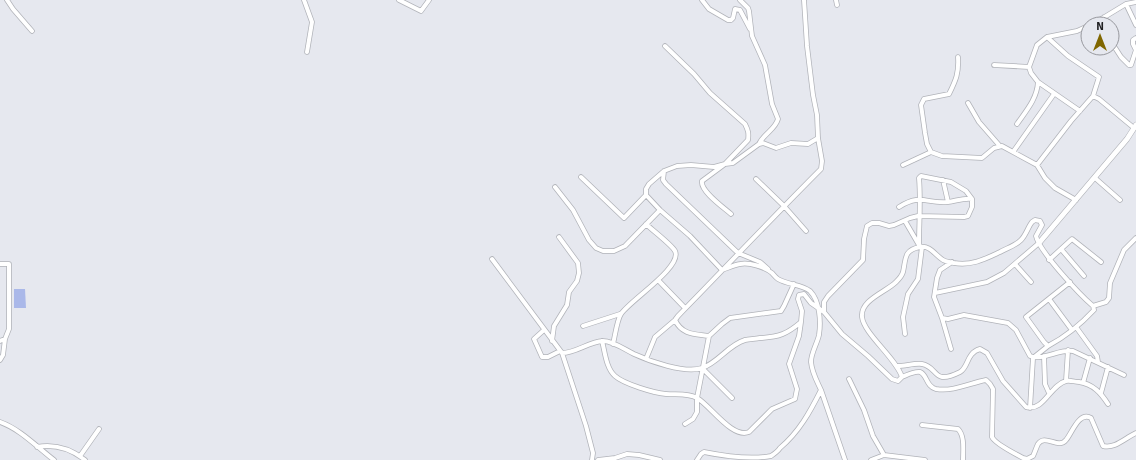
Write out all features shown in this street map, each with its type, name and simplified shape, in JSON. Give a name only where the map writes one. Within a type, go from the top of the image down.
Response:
[{"type":"street","points":[[7,0],[32,31]]},
{"type":"street","points":[[304,0],[312,22],[307,52]]},
{"type":"street","points":[[399,0],[421,11],[430,0]]},
{"type":"street","points":[[702,0],[709,9],[728,20],[733,18],[735,9],[740,10],[764,66],[772,104],[778,119],[776,125],[766,133],[759,144],[733,163],[714,167],[691,165],[677,166],[664,171],[649,184],[646,189],[646,195],[660,210],[690,236],[722,270]]},
{"type":"street","points":[[740,0],[748,8],[752,36]]},
{"type":"street","points":[[646,360],[655,337],[675,320],[738,253],[821,169],[822,161],[818,138],[817,115],[805,30],[804,0]]},
{"type":"street","points":[[1106,16],[1126,4],[1136,2]]},
{"type":"street","points":[[1126,4],[1136,25]]},
{"type":"street","points":[[1080,30],[1047,37],[1037,45],[1029,67],[1031,73],[1038,82],[1080,111]]},
{"type":"street","points":[[1037,165],[1080,111],[1094,96],[1099,77],[1068,56],[1047,37]]},
{"type":"street","points":[[1120,55],[1131,65],[1136,50],[1133,40],[1136,38]]},
{"type":"street","points":[[666,46],[748,129],[748,140],[725,164],[702,182],[701,185],[704,190],[730,214]]},
{"type":"street","points":[[958,57],[959,69],[956,80],[949,94],[924,99],[921,105],[927,144],[931,152],[942,156],[982,158],[999,145]]},
{"type":"street","points":[[994,65],[1029,67]]},
{"type":"street","points":[[1017,124],[1037,92],[1038,82]]},
{"type":"street","points":[[1013,152],[1054,94]]},
{"type":"street","points":[[935,293],[987,282],[1004,273],[1039,243],[1127,139],[1135,127],[1094,96]]},
{"type":"street","points":[[968,104],[979,122],[999,145],[1037,165],[1045,178],[1055,188],[1076,200]]},
{"type":"street","points":[[759,144],[763,143],[776,148],[791,143],[808,144],[818,138]]},
{"type":"street","points":[[903,165],[931,152]]},
{"type":"street","points":[[664,171],[663,180],[666,184],[738,253],[760,262],[772,272],[775,277],[782,281],[794,284],[809,291],[815,299],[819,309],[819,334],[811,360],[813,374],[821,390],[845,460]]},
{"type":"street","points":[[824,312],[824,302],[828,296],[863,260],[864,239],[867,226],[872,223],[879,223],[889,226],[918,216],[968,216],[972,207],[972,199],[966,191],[957,185],[943,180],[921,176],[919,178],[920,200],[918,216],[921,246],[918,279],[908,294],[905,306],[903,317],[905,334]]},
{"type":"street","points":[[581,177],[624,218],[646,195]]},
{"type":"street","points":[[1095,178],[1120,200]]},
{"type":"street","points":[[756,179],[784,206],[806,231]]},
{"type":"street","points":[[943,180],[948,202]]},
{"type":"street","points":[[555,187],[573,210],[583,230],[596,248],[604,251],[614,251],[625,246],[660,210]]},
{"type":"street","points":[[899,207],[909,201],[920,200],[948,202],[965,198],[972,199]]},
{"type":"street","points":[[902,377],[898,366],[866,326],[863,320],[862,312],[864,307],[871,299],[889,289],[900,278],[903,272],[904,258],[907,254],[915,248],[921,246],[929,248],[944,260],[964,264],[980,262],[1014,246],[1022,239],[1030,225],[1035,220],[1042,222],[1036,236],[1049,260],[1093,306],[1094,310],[1074,329],[1033,358],[1030,408]]},
{"type":"street","points":[[905,221],[921,246]]},
{"type":"street","points":[[583,326],[620,314],[658,280],[674,262],[676,258],[675,249],[646,224]]},
{"type":"street","points":[[552,342],[554,326],[567,305],[569,292],[577,281],[579,273],[578,263],[559,237]]},
{"type":"street","points":[[1093,306],[1106,302],[1109,298],[1110,283],[1124,250],[1136,238]]},
{"type":"street","points":[[1049,260],[1072,239],[1101,262]]},
{"type":"street","points":[[1061,249],[1084,276]]},
{"type":"street","points":[[492,259],[552,342],[561,352],[586,426],[593,453],[592,460]]},
{"type":"street","points":[[951,349],[934,297],[940,270],[952,262]]},
{"type":"street","points":[[0,264],[9,264],[9,330],[5,339],[3,355],[0,360]]},
{"type":"street","points":[[722,270],[740,264],[749,264],[772,272]]},
{"type":"street","points":[[1015,264],[1031,282]]},
{"type":"street","points":[[658,280],[685,308]]},
{"type":"street","points":[[1048,346],[1026,317],[1070,282]]},
{"type":"street","points":[[685,424],[695,416],[697,412],[697,398],[709,336],[730,318],[781,311],[794,284]]},
{"type":"street","points":[[602,341],[609,367],[615,376],[631,384],[656,393],[680,394],[697,398],[718,418],[737,431],[745,433],[749,432],[772,409],[795,400],[797,390],[789,364],[800,336],[802,311],[798,299],[799,295],[804,294],[811,304],[824,312],[842,334],[892,379],[898,381],[902,377],[920,372],[923,374],[930,386],[935,389],[962,386],[986,380],[993,389],[993,441],[1023,458],[1027,459],[1033,456],[1037,445],[1044,441],[1048,440],[1062,444],[1080,419],[1084,416],[1090,418],[1103,446],[1114,446],[1136,433]]},
{"type":"street","points":[[1049,298],[1097,356],[1098,362]]},
{"type":"street","points":[[613,344],[620,314]]},
{"type":"street","points":[[942,318],[948,319],[964,316],[1008,324],[1016,330],[1030,356],[1033,358]]},
{"type":"street","points":[[675,320],[678,326],[688,333],[709,336]]},
{"type":"street","points":[[544,330],[534,338],[542,357],[548,357],[561,352],[567,353],[592,343],[602,341],[613,344],[646,360],[692,370],[702,368],[715,361],[737,343],[746,340],[783,335],[791,331],[801,322]]},
{"type":"street","points":[[0,342],[5,339]]},
{"type":"street","points":[[898,366],[921,364],[927,365],[938,376],[950,376],[961,372],[970,356],[980,349],[987,353],[1003,381],[1026,407],[1036,407],[1049,393],[1061,383],[1066,381],[1083,383],[1094,388],[1101,394],[1108,404]]},
{"type":"street","points":[[1033,358],[1068,350],[1074,351],[1124,375]]},
{"type":"street","points":[[1066,381],[1068,350]]},
{"type":"street","points":[[1044,356],[1045,384],[1049,393]]},
{"type":"street","points":[[1083,383],[1090,358]]},
{"type":"street","points":[[1101,394],[1108,367]]},
{"type":"street","points":[[702,368],[732,398]]},
{"type":"street","points":[[849,379],[884,455]]},
{"type":"street","points":[[697,460],[704,452],[744,459],[772,456],[785,444],[808,416],[821,390]]},
{"type":"street","points":[[0,422],[8,425],[54,460]]},
{"type":"street","points":[[922,425],[958,429],[961,433],[962,439],[963,460]]},
{"type":"street","points":[[80,456],[99,429]]},
{"type":"street","points":[[37,446],[52,446],[69,451],[85,460]]},
{"type":"street","points":[[598,460],[615,458],[627,454],[660,460]]},
{"type":"street","points":[[871,460],[884,455],[925,460]]},
{"type":"shaded area","points":[[14,289],[25,289],[26,308],[14,308]]}]
